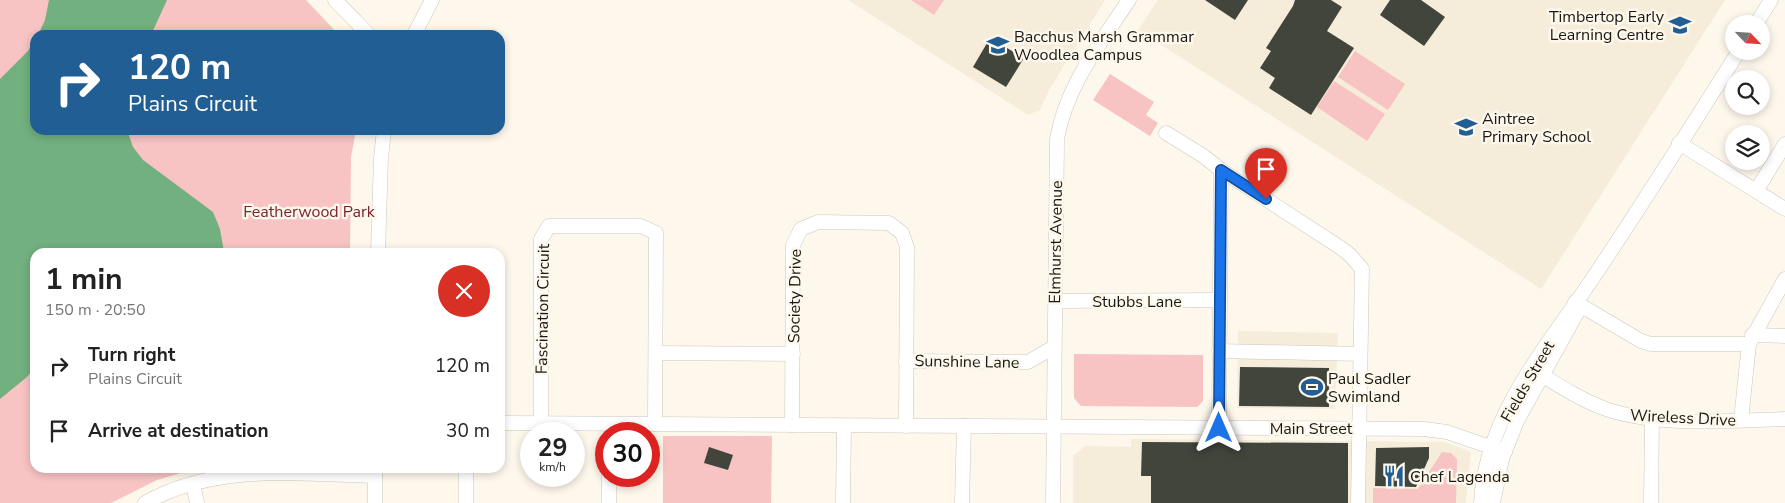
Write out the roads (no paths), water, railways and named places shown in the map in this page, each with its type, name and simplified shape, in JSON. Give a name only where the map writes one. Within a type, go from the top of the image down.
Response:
[{"type":"street","points":[[336,0],[364,30]]},
{"type":"street","points":[[417,30],[432,0]]},
{"type":"street","name":"Elmhurst Avenue","points":[[1053,503],[1057,138],[1059,124],[1066,103],[1082,71],[1129,0]]},
{"type":"street","points":[[1762,15],[1771,0]]},
{"type":"street","name":"Fields Street","points":[[1481,503],[1484,475],[1491,447],[1506,414],[1537,372],[1598,270],[1733,60]]},
{"type":"street","points":[[1166,133],[1340,248],[1350,255],[1362,269],[1358,503]]},
{"type":"street","points":[[378,248],[383,135]]},
{"type":"street","points":[[1679,143],[1785,209]]},
{"type":"street","points":[[1756,191],[1785,144]]},
{"type":"street","points":[[1219,428],[1221,170]]},
{"type":"street","name":"Society Drive","points":[[792,425],[793,245],[797,234],[806,225],[818,222],[882,222],[899,229],[906,242],[906,426]]},
{"type":"street","name":"Fascination Circuit","points":[[540,422],[541,239],[549,226],[641,226],[656,233],[655,422]]},
{"type":"street","points":[[1741,420],[1750,339],[1785,278]]},
{"type":"street","name":"Stubbs Lane","points":[[1055,301],[1220,300]]},
{"type":"street","points":[[1579,304],[1641,341],[1650,344],[1785,336]]},
{"type":"street","name":"Sunshine Lane","points":[[906,360],[1028,362],[1054,348]]},
{"type":"street","points":[[1219,351],[1360,354]]},
{"type":"street","points":[[656,353],[793,354]]},
{"type":"street","name":"Fields Street","points":[[1493,503],[1504,452],[1537,372]]},
{"type":"street","name":"Wireless Drive","points":[[1537,372],[1592,404],[1622,414],[1652,419],[1785,419]]},
{"type":"street","points":[[1651,503],[1652,419]]},
{"type":"street","name":"Main Street","points":[[505,423],[520,424]]},
{"type":"street","name":"Main Street","points":[[660,424],[1359,428],[1447,432],[1504,452]]},
{"type":"street","points":[[843,503],[844,426]]},
{"type":"street","points":[[962,503],[964,426]]},
{"type":"street","points":[[145,503],[171,491],[194,484],[238,476],[322,473]]},
{"type":"street","points":[[375,473],[375,503]]},
{"type":"street","points":[[466,473],[466,503]]},
{"type":"street","points":[[194,484],[197,503]]},
{"type":"street","points":[[609,487],[609,503]]},
{"type":"place","name":"Timbertop Early Learning Centre","points":[[1680,25]]},
{"type":"place","name":"Bacchus Marsh Grammar Woodlea Campus","points":[[998,45]]},
{"type":"place","name":"Aintree Primary School","points":[[1466,127]]},
{"type":"place","name":"Paul Sadler Swimland","points":[[1312,387]]},
{"type":"place","name":"Chef Lagenda","points":[[1394,476]]},
{"type":"park label","name":"Featherwood Park","points":[[309,211]]}]
